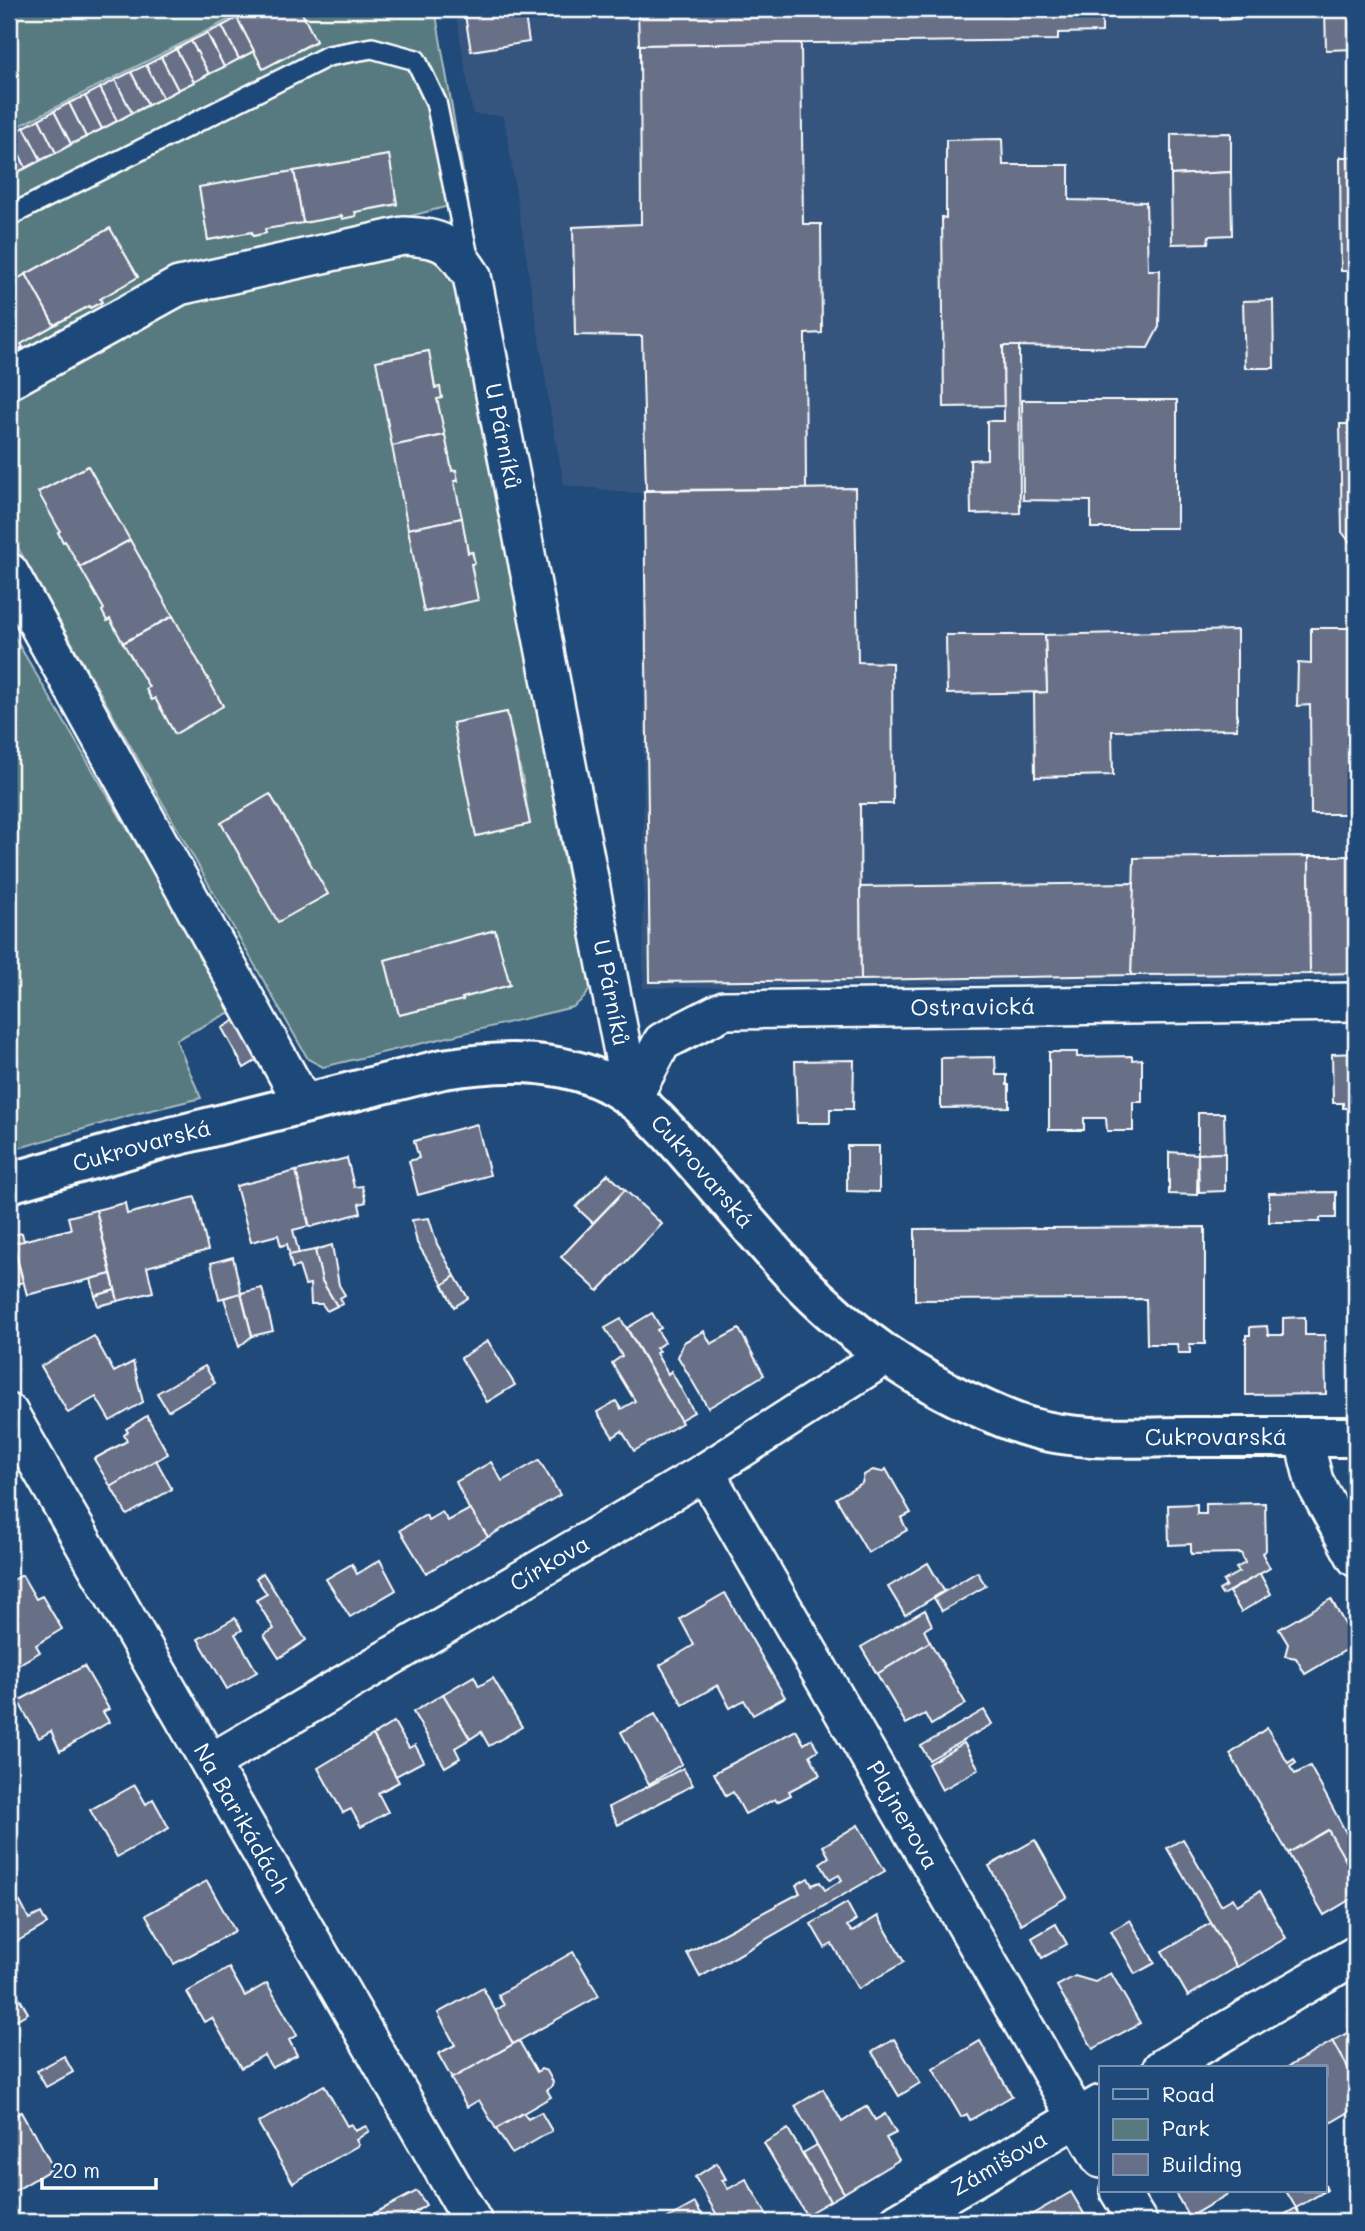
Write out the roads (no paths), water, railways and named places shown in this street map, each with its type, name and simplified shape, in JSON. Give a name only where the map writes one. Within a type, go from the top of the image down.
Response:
[{"type":"street","name":"U Párníků","points":[[9,380],[179,286],[403,236],[432,237],[456,250],[472,276],[632,1099]]},
{"type":"street","points":[[9,572],[303,1103]]},
{"type":"street","name":"Ostravická","points":[[632,1099],[662,1042],[724,1010],[1356,1002]]},
{"type":"street","name":"Cukrovarská","points":[[9,1183],[159,1140],[443,1069],[482,1063],[519,1062],[558,1067],[600,1079],[632,1099],[663,1126],[813,1294],[885,1356],[982,1409],[1029,1427],[1069,1435],[1356,1437]]},
{"type":"street","name":"Církova","points":[[209,1763],[705,1472],[885,1356]]},
{"type":"street","name":"Na Barikádách","points":[[9,1413],[473,2222]]},
{"type":"street","points":[[1303,1437],[1314,1481],[1356,1558]]},
{"type":"street","name":"Plajnerova","points":[[705,1472],[1089,2111],[1099,2151]]},
{"type":"street","points":[[1165,2066],[1356,1955]]},
{"type":"street","name":"Zámišova","points":[[898,2222],[1089,2111]]},
{"type":"street","points":[[1120,2192],[1138,2222]]},
{"type":"lane","points":[[9,216],[328,56],[372,48],[416,61],[436,102],[472,276]]}]
